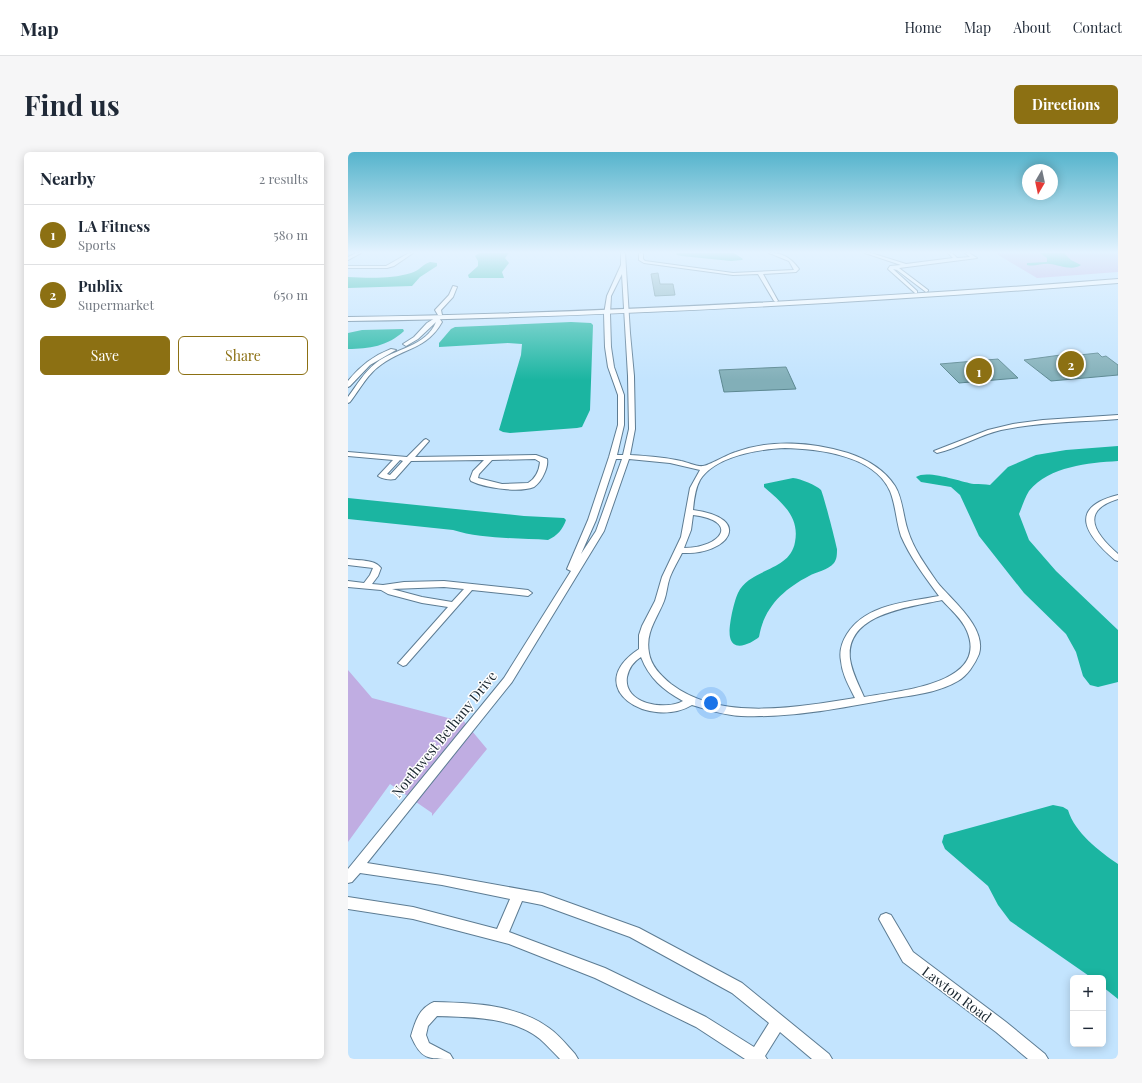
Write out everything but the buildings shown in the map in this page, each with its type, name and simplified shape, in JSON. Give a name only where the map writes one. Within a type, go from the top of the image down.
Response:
[{"type":"main road","points":[[626,311],[737,308],[868,295]]},
{"type":"main road","points":[[348,319],[607,312],[889,298],[908,295]]},
{"type":"main road","points":[[348,315],[438,316]]},
{"type":"street","points":[[348,384],[360,368],[370,361],[419,337],[430,322],[445,310],[452,300],[453,295]]},
{"type":"street","name":"Northwest Bethany Drive","points":[[554,604],[592,520],[613,457],[621,425],[621,395],[611,367],[608,347],[607,312],[609,295]]},
{"type":"street","name":"Northwest Bethany Drive","points":[[348,878],[508,680],[600,531],[626,457],[632,429],[632,400],[625,295]]},
{"type":"street","points":[[771,295],[775,304]]},
{"type":"street","points":[[348,401],[373,368],[381,362],[421,343],[429,337],[439,322],[438,316]]},
{"type":"street","points":[[348,384],[361,385]]},
{"type":"street","points":[[938,451],[955,447],[978,435],[1012,426],[1031,423],[1118,417]]},
{"type":"street","points":[[398,458],[382,476],[392,476],[426,441]]},
{"type":"street","points":[[770,446],[809,447],[846,454],[860,459],[874,468],[890,484],[905,533],[911,547],[925,570],[945,597],[966,621],[973,633],[976,648],[969,665],[958,676],[932,688],[861,701],[783,710],[740,712],[713,708],[690,701],[671,690],[652,671],[643,651],[644,635],[647,623],[659,602],[666,576],[680,550],[687,532],[689,512],[696,481],[705,469],[726,457],[751,449],[770,446]]},
{"type":"street","points":[[348,454],[409,459],[532,457],[542,459],[544,462],[536,481],[531,485],[509,486],[478,482],[474,479],[474,477],[490,458]]},
{"type":"street","points":[[613,457],[654,458],[678,461],[705,469]]},
{"type":"street","points":[[1118,497],[1102,503],[1093,510],[1090,521],[1093,532],[1101,543],[1118,558]]},
{"type":"street","points":[[680,550],[707,548],[718,542],[725,532],[724,525],[718,519],[708,514],[689,512]]},
{"type":"street","points":[[348,562],[374,565],[377,568],[374,576],[366,586]]},
{"type":"street","points":[[348,584],[383,588],[404,585],[444,584],[528,593]]},
{"type":"street","points":[[403,663],[470,587]]},
{"type":"street","points":[[383,588],[391,592],[422,600],[455,605]]},
{"type":"street","points":[[861,701],[848,672],[845,656],[847,643],[859,626],[871,616],[892,609],[945,597]]},
{"type":"street","points":[[643,651],[630,660],[621,679],[624,691],[630,699],[644,707],[660,710],[678,708],[690,701]]},
{"type":"street","points":[[358,867],[442,880],[542,899],[634,932],[737,988],[824,1059]]},
{"type":"street","points":[[500,936],[518,895]]},
{"type":"street","points":[[348,903],[413,913],[500,936],[600,973],[701,1022],[755,1058],[778,1021]]},
{"type":"street","name":"Lawton Road","points":[[886,919],[908,957],[1001,1027],[1040,1059]]},
{"type":"street","points":[[445,1059],[424,1048],[418,1036],[422,1022],[434,1009],[477,1010],[509,1016],[542,1032],[570,1059]]},
{"type":"shaded area","points":[[571,322],[591,323],[593,325],[590,410],[582,427],[577,428],[510,433],[499,430],[521,355],[522,344],[508,343],[439,347],[439,343],[451,329],[455,327]]},
{"type":"shaded area","points":[[403,329],[404,331],[398,336],[378,346],[348,349],[348,333],[362,330]]},
{"type":"shaded area","points":[[1118,446],[1118,461],[1070,467],[1048,476],[1029,491],[1019,514],[1029,540],[1056,571],[1118,630],[1118,682],[1098,687],[1090,685],[1083,676],[1076,652],[1066,634],[1024,593],[979,536],[960,495],[951,487],[921,482],[916,477],[928,474],[974,484],[990,485],[1008,467],[1036,455],[1066,450]]},
{"type":"shaded area","points":[[793,478],[808,482],[821,490],[837,549],[836,560],[829,567],[809,576],[791,587],[776,600],[765,617],[759,637],[748,644],[739,646],[735,645],[730,637],[730,627],[733,608],[738,593],[743,585],[751,579],[778,565],[786,559],[792,552],[795,542],[796,533],[792,517],[783,504],[764,487],[764,484]]},
{"type":"shaded area","points":[[348,498],[524,516],[564,518],[566,520],[559,532],[548,540],[488,537],[453,530],[348,519]]},
{"type":"shaded area","points":[[348,670],[372,698],[456,720],[462,719],[487,749],[432,816],[432,813],[390,784],[348,842]]},
{"type":"shaded area","points":[[1053,805],[1063,807],[1068,810],[1076,826],[1088,841],[1118,864],[1118,999],[1106,989],[1106,975],[1088,975],[1010,921],[998,905],[988,886],[945,849],[942,842],[944,835]]},
{"type":"place","name":"Publix","points":[[1071,364]]},
{"type":"place","name":"LA Fitness","points":[[979,371]]}]
